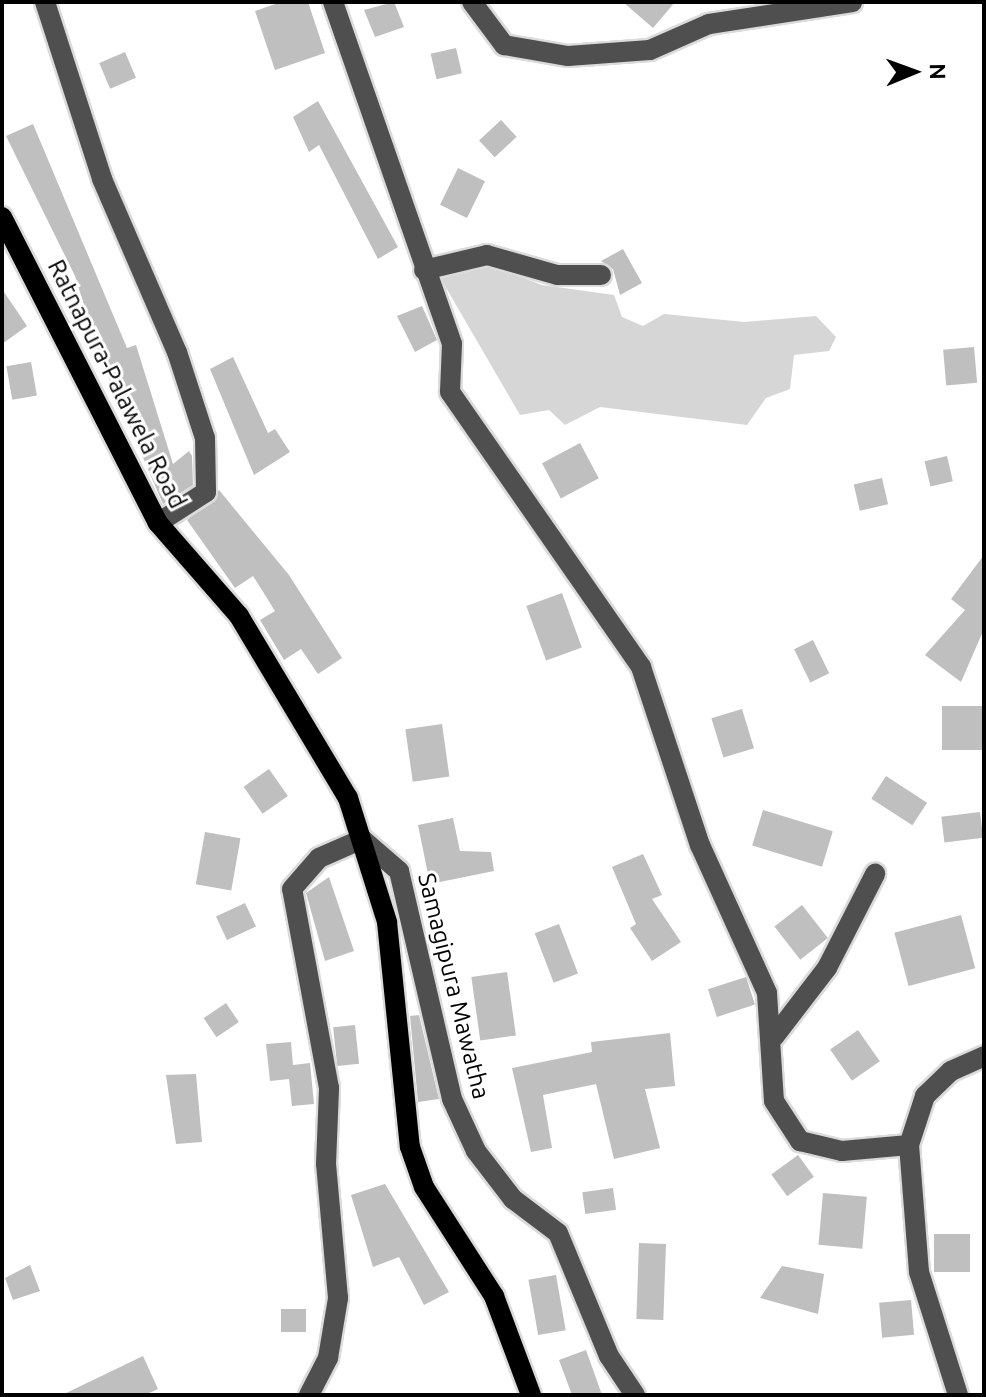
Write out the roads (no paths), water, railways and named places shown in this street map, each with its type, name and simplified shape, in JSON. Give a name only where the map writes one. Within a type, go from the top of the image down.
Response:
[{"type":"main road","name":"Ratnapura-Palawela Road","points":[[2,217],[158,523],[239,616],[334,769],[362,839],[387,922],[410,1147],[424,1187],[494,1296],[531,1395]]},
{"type":"street","points":[[45,2],[102,179],[177,352],[205,438],[206,492],[158,523]]},
{"type":"street","points":[[333,2],[452,344],[450,392],[641,667],[700,845],[767,993],[774,1037],[774,1101],[800,1141],[842,1151],[909,1145]]},
{"type":"street","points":[[472,2],[504,45],[568,56],[650,50],[709,24],[852,2]]},
{"type":"street","points":[[424,270],[487,255],[557,275],[601,275]]},
{"type":"street","points":[[309,1395],[328,1358],[338,1298],[326,1164],[329,1088],[292,889],[319,858],[362,839]]},
{"type":"street","name":"Samagipura Mawatha","points":[[362,839],[399,871],[452,1099],[476,1151],[513,1199],[558,1233],[609,1356],[635,1395]]},
{"type":"street","points":[[774,1037],[827,968],[875,874]]},
{"type":"street","points":[[958,1395],[919,1272],[909,1145],[925,1096],[951,1071],[984,1056]]}]
